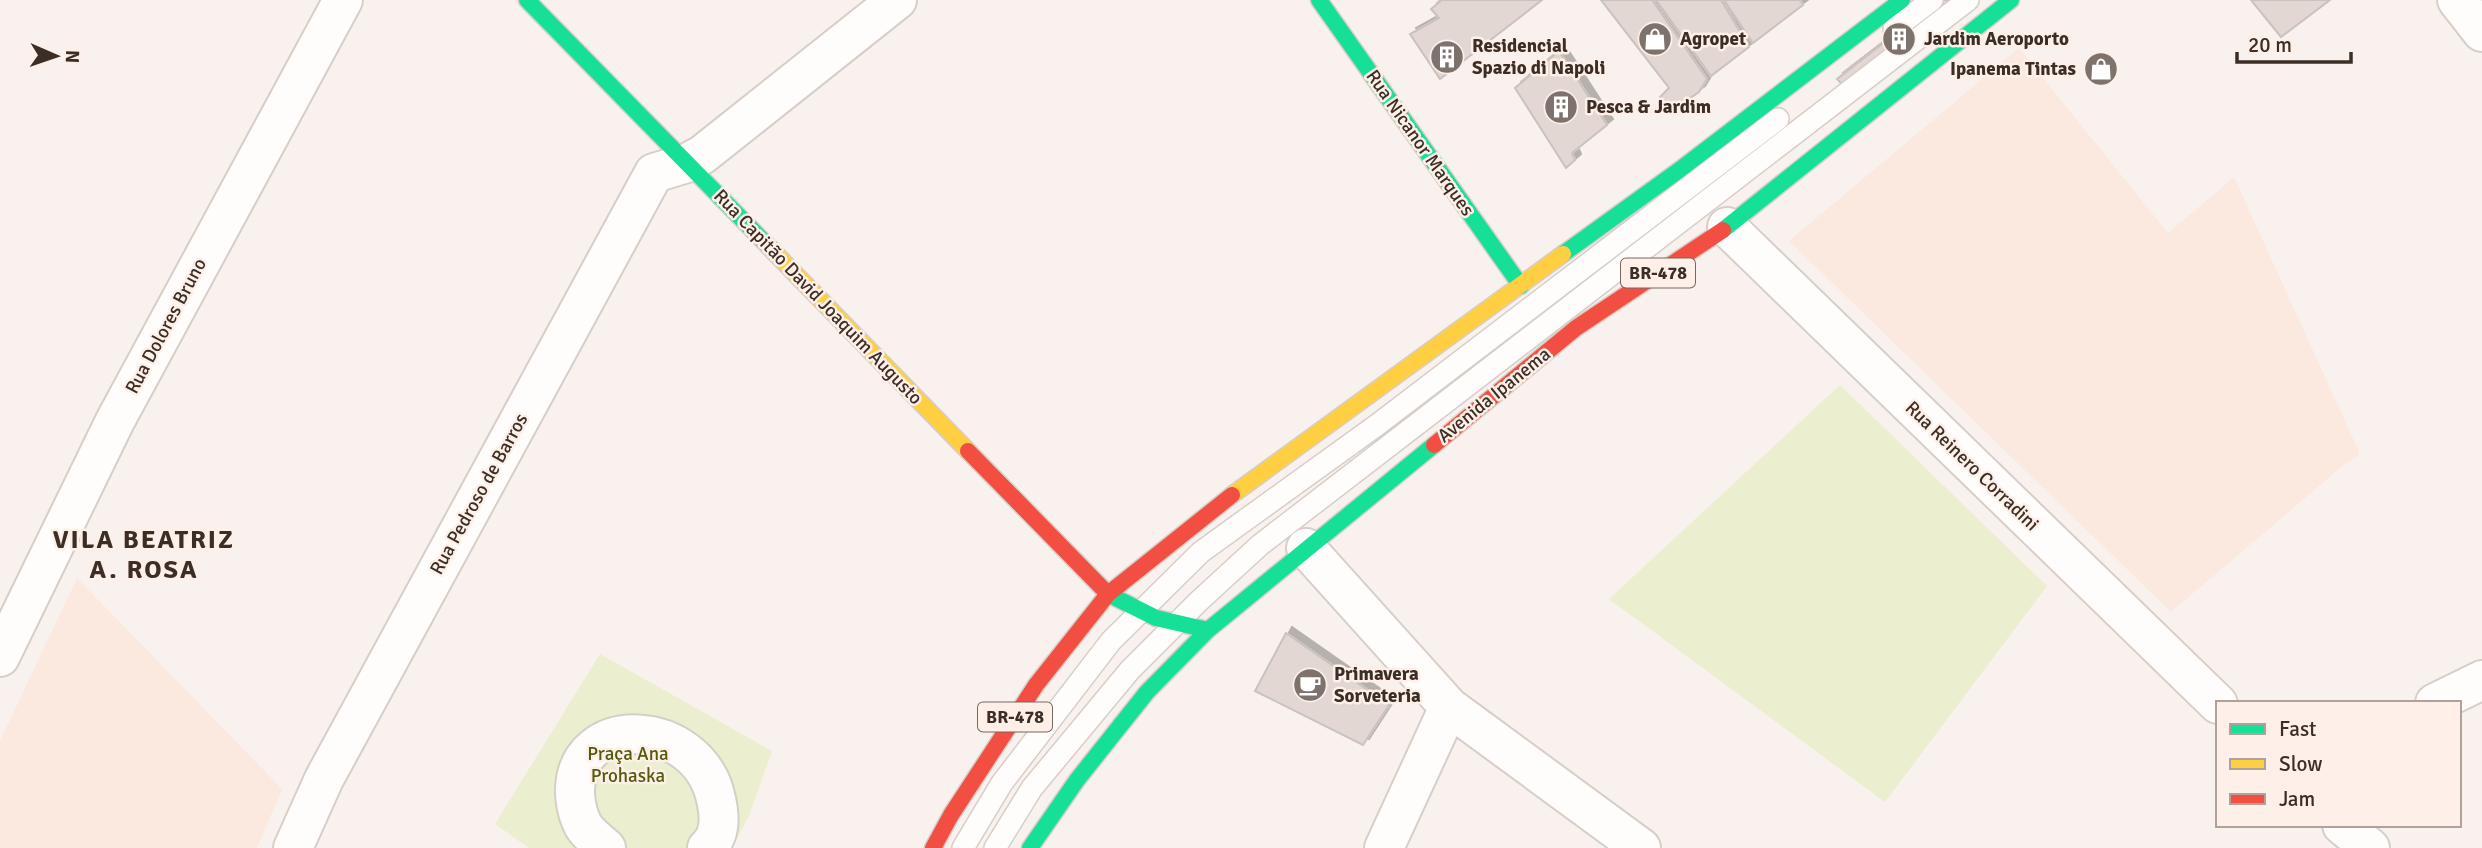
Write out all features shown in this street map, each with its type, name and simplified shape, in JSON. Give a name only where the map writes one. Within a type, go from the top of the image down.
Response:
[{"type":"main road","name":"Rua Capitão David Joaquim Augusto","points":[[527,0],[1108,594],[1139,614],[1175,625],[1208,630]]},
{"type":"main road","name":"Rua Nicanor Marques","points":[[1319,0],[1521,286]]},
{"type":"main road","name":"BR-478","points":[[933,848],[951,815],[1036,685],[1108,594],[1226,500],[1678,171],[1902,0]]},
{"type":"main road","name":"Avenida Ipanema","points":[[1030,848],[1077,780],[1147,692],[1208,630],[1576,328],[1727,227],[2011,0]]},
{"type":"street","name":"Rua Dolores Bruno","points":[[0,657],[115,421],[343,0]]},
{"type":"street","name":"Rua Pedroso de Barros","points":[[293,848],[324,779],[654,173],[688,163],[702,155],[897,0]]},
{"type":"street","points":[[2456,0],[2482,32]]},
{"type":"street","name":"Rua Reinero Corradini","points":[[1727,227],[2216,702]]},
{"type":"street","points":[[1306,548],[1449,707],[1641,848]]},
{"type":"street","points":[[2439,701],[2482,680]]},
{"type":"street","points":[[1384,848],[1449,707]]},
{"type":"street","points":[[606,848],[584,828],[576,808],[575,782],[582,764],[594,747],[609,739],[629,734],[654,735],[678,745],[698,760],[713,783],[719,814],[719,845]]},
{"type":"street","points":[[2344,827],[2370,848]]},
{"type":"lane","points":[[962,848],[1002,783],[1111,641],[1201,552],[1388,417],[1932,0]]},
{"type":"lane","points":[[995,848],[1032,788],[1130,670],[1260,545],[1968,0]]},
{"type":"shaded area","points":[[2019,48],[2168,233],[2234,177],[2360,454],[2171,612],[1789,241]]},
{"type":"shaded area","points":[[77,578],[282,789],[257,848],[0,848],[0,741]]},
{"type":"green space","points":[[1840,385],[2047,586],[1885,802],[1609,599]]},
{"type":"green space","name":"Praça Ana Prohaska","points":[[600,654],[772,751],[749,816],[732,848],[529,848],[495,824]]},
{"type":"building","name":"Residencial Spazio di Napoli","points":[[1442,0],[1542,0],[1440,79],[1410,34],[1439,18],[1431,9]]},
{"type":"building","name":"Agropet","points":[[1601,0],[1652,0],[1707,79],[1699,92],[1671,111],[1660,97],[1669,88]]},
{"type":"building","points":[[1656,0],[1721,0],[1749,47],[1711,76]]},
{"type":"building","points":[[1724,0],[1800,0],[1803,5],[1753,43]]},
{"type":"building","name":"Jardim Aeroporto","points":[[1939,0],[1959,0],[1846,89],[1837,79]]},
{"type":"building","points":[[2251,0],[2330,0],[2281,37]]},
{"type":"building","name":"Pesca & Jardim","points":[[1559,51],[1607,125],[1572,153],[1575,160],[1566,168],[1515,88]]},
{"type":"building","name":"Primavera Sorveteria","points":[[1286,633],[1389,705],[1363,745],[1255,691]]},
{"type":"traffic: fast","points":[[527,0],[774,252]]},
{"type":"traffic: fast","points":[[1319,0],[1521,286]]},
{"type":"traffic: fast","points":[[1563,254],[1678,171],[1902,0]]},
{"type":"traffic: fast","points":[[1723,230],[2011,0]]},
{"type":"traffic: fast","points":[[1030,848],[1077,780],[1147,692],[1208,630],[1434,445]]},
{"type":"traffic: fast","points":[[1108,594],[1156,618],[1208,630]]},
{"type":"traffic: slow","points":[[774,252],[968,451]]},
{"type":"traffic: slow","points":[[1232,495],[1563,254]]},
{"type":"traffic: jam","points":[[1434,445],[1576,328],[1723,230]]},
{"type":"traffic: jam","points":[[968,451],[1108,594]]},
{"type":"traffic: jam","points":[[933,848],[951,815],[1036,685],[1108,594],[1232,495]]},
{"type":"place","name":"Agropet","points":[[1655,39]]},
{"type":"place","name":"Jardim Aeroporto","points":[[1899,39]]},
{"type":"place","name":"Residencial Spazio di Napoli","points":[[1447,57]]},
{"type":"place","name":"Ipanema Tintas","points":[[2101,69]]},
{"type":"place","name":"Pesca & Jardim","points":[[1561,107]]},
{"type":"place","name":"Primavera Sorveteria","points":[[1310,685]]},
{"type":"district","name":"VILA BEATRIZ A. ROSA","points":[[144,555]]}]
